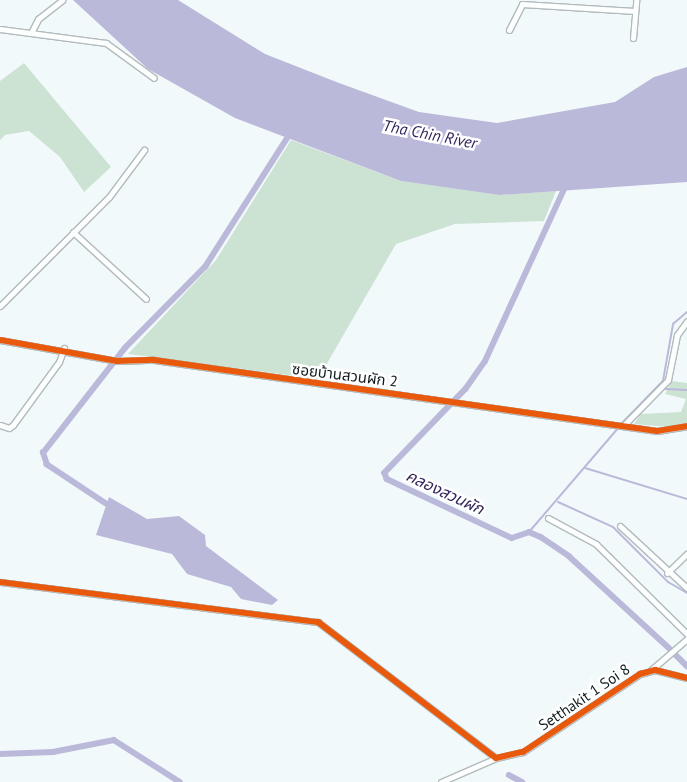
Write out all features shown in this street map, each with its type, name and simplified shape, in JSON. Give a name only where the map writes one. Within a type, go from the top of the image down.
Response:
[{"type":"street","points":[[31,33],[38,19],[62,0]]},
{"type":"street","points":[[633,38],[636,0]]},
{"type":"street","points":[[509,30],[522,4],[635,11]]},
{"type":"street","points":[[0,29],[106,43],[154,78]]},
{"type":"street","points":[[0,306],[109,198],[144,150]]},
{"type":"street","points":[[74,232],[146,299]]},
{"type":"street","points":[[623,426],[668,380],[677,336],[687,321]]},
{"type":"street","name":"ซอยบ้านสวนผัก 2","points":[[0,340],[64,348],[115,359],[154,360],[623,426],[665,431],[687,426]]},
{"type":"street","points":[[0,424],[9,428],[13,425],[59,362],[64,348]]},
{"type":"street","points":[[548,518],[596,544],[687,634]]},
{"type":"street","points":[[620,526],[667,573],[687,588]]},
{"type":"street","points":[[667,573],[687,554]]},
{"type":"street","points":[[0,582],[318,622],[496,758]]},
{"type":"street","points":[[652,670],[687,638]]},
{"type":"street","name":"Setthakit 1 Soi 8","points":[[441,782],[452,780],[496,758],[523,752],[652,670],[687,678]]},
{"type":"green space","points":[[24,63],[111,167],[84,192],[60,157],[29,131],[5,135],[0,140],[0,81]]},
{"type":"green space","points":[[291,140],[401,181],[499,195],[556,191],[544,221],[455,224],[396,244],[318,379],[128,354],[216,260]]},
{"type":"green space","points":[[672,381],[687,383],[687,423],[669,427],[634,424],[641,414],[681,412],[686,399],[665,394]]},
{"type":"water","name":"Tha Chin River","points":[[73,0],[178,0],[265,54],[339,83],[419,112],[497,123],[615,102],[654,77],[687,67],[687,182],[499,195],[401,181],[235,118],[148,69]]},
{"type":"water","points":[[109,497],[147,519],[179,516],[205,535],[206,546],[278,600],[272,605],[241,599],[231,587],[187,574],[172,554],[96,535]]},
{"type":"waterway","name":"คลองสวนผัก","points":[[106,504],[47,465],[43,453],[125,348],[205,267],[291,132]]},
{"type":"waterway","name":"คลองสวนผัก","points":[[567,184],[485,362],[466,389],[385,473],[387,479],[512,538],[529,532],[541,537],[569,556],[669,648]]},
{"type":"waterway","points":[[621,424],[663,381],[673,324],[687,312]]},
{"type":"waterway","points":[[666,389],[687,390]]},
{"type":"waterway","points":[[529,532],[618,428]]},
{"type":"waterway","points":[[585,468],[687,499]]},
{"type":"waterway","points":[[558,502],[613,527],[668,582],[687,593]]},
{"type":"waterway","name":"คลองสวนผัก","points":[[675,654],[687,666]]},
{"type":"waterway","points":[[0,754],[53,752],[114,740],[180,782]]},
{"type":"waterway","points":[[509,775],[522,782]]},
{"type":"cycle path","points":[[0,340],[117,361],[154,360],[657,431],[687,426]]},
{"type":"cycle path","points":[[0,582],[318,622],[496,758],[523,752],[640,674],[655,670],[687,678]]}]
